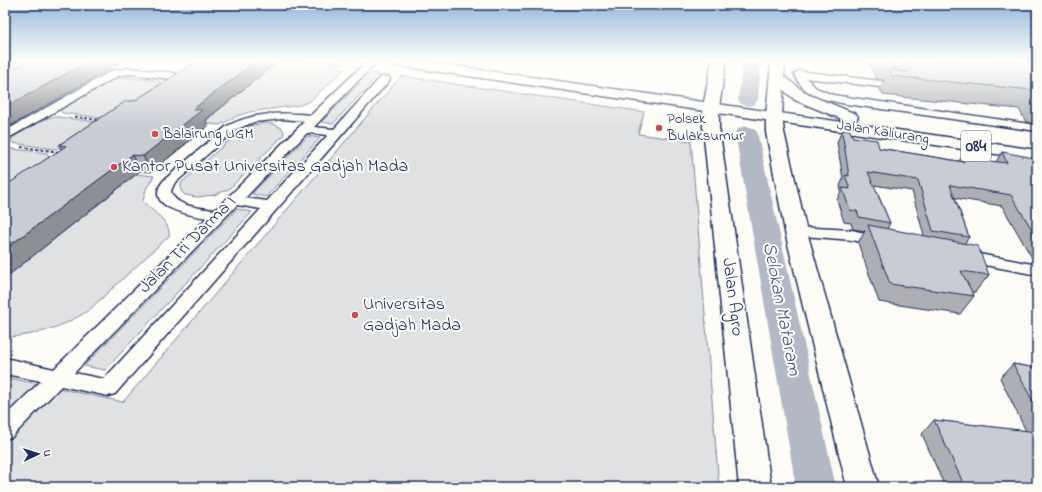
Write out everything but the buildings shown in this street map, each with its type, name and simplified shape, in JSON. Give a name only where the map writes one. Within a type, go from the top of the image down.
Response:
[{"type":"main road","name":"Jalan Kaliurang","points":[[556,84],[1037,155]]},
{"type":"main road","name":"Jalan Agro","points":[[719,84],[719,108],[711,126],[755,487]]},
{"type":"main road","points":[[775,84],[767,115],[775,132],[796,232],[863,487]]},
{"type":"main road","points":[[784,84],[811,102],[846,116],[914,136]]},
{"type":"lane","points":[[5,136],[94,84]]},
{"type":"lane","points":[[155,96],[171,84]]},
{"type":"lane","name":"Jalan Tri Darma I","points":[[5,430],[348,84]]},
{"type":"lane","points":[[5,366],[108,388],[381,84]]},
{"type":"lane","points":[[804,84],[809,89],[824,96],[846,101],[1037,128]]},
{"type":"lane","points":[[880,84],[896,86],[904,109]]},
{"type":"lane","points":[[218,215],[182,208],[172,204],[166,199],[164,193],[165,187],[171,180],[219,139],[241,123],[272,115],[309,124],[337,133]]},
{"type":"lane","points":[[233,200],[271,206]]},
{"type":"lane","points":[[796,232],[852,235],[898,244]]},
{"type":"lane","points":[[952,254],[1037,270]]},
{"type":"path","points":[[44,113],[100,120]]},
{"type":"path","points":[[21,147],[60,152]]},
{"type":"shaded area","points":[[104,84],[160,84],[114,115],[102,118],[62,113],[62,109]]},
{"type":"shaded area","points":[[232,84],[329,84],[310,101],[300,105],[249,112],[237,116],[220,125],[201,123]]},
{"type":"shaded area","points":[[359,84],[370,84],[333,124],[321,122]]},
{"type":"shaded area","name":"Universitas Gadjah Mada","points":[[394,84],[455,84],[644,112],[638,134],[691,141],[719,487],[5,487],[5,377],[123,402]]},
{"type":"shaded area","points":[[51,117],[96,122],[62,147],[54,149],[13,143],[11,141],[13,137]]},
{"type":"shaded area","points":[[265,123],[273,124],[282,128],[284,132],[283,136],[229,189],[214,195],[197,197],[185,195],[181,191],[181,183],[241,130],[249,126]]},
{"type":"shaded area","points":[[308,136],[320,138],[266,197],[252,194]]},
{"type":"shaded area","points":[[5,148],[47,153],[49,156],[47,159],[5,187]]},
{"type":"shaded area","points":[[137,174],[154,176],[146,189],[143,201],[167,225],[169,236],[89,310],[70,321],[49,330],[27,335],[5,337],[5,278]]},
{"type":"shaded area","points":[[237,209],[252,212],[105,370],[84,366]]},
{"type":"waterway","name":"Selokan Mataram","points":[[748,100],[750,84]]},
{"type":"waterway","name":"Selokan Mataram","points":[[746,132],[816,487]]},
{"type":"place","name":"Polsek Bulaksumur","points":[[659,128]]},
{"type":"place","name":"Balairung UGM","points":[[155,134]]},
{"type":"place","name":"Kantor Pusat Universitas Gadjah Mada","points":[[114,167]]},
{"type":"place","name":"Universitas Gadjah Mada","points":[[355,315]]}]
